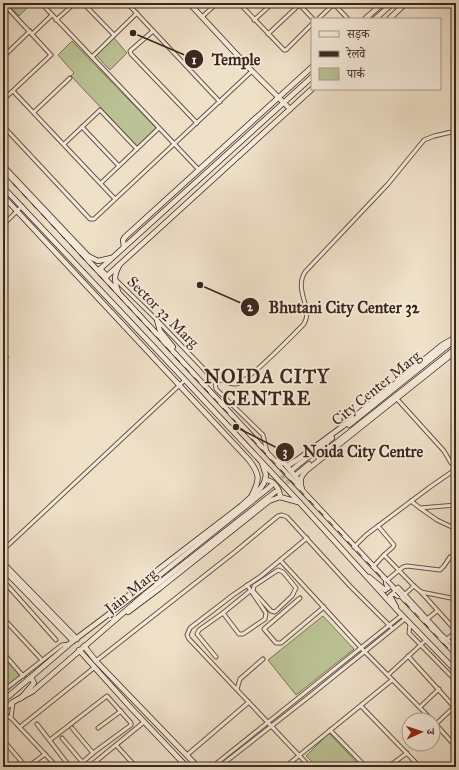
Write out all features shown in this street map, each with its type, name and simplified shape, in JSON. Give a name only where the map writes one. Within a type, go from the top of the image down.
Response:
[{"type":"main road","points":[[189,3],[252,71],[290,109]]},
{"type":"main road","points":[[366,18],[382,3]]},
{"type":"main road","points":[[377,18],[393,3]]},
{"type":"main road","points":[[390,18],[406,3]]},
{"type":"main road","points":[[124,247],[123,240],[125,237],[311,68]]},
{"type":"main road","points":[[311,78],[100,269],[107,276],[311,90]]},
{"type":"main road","points":[[3,170],[276,461],[394,590],[456,654]]},
{"type":"main road","points":[[3,187],[300,503],[397,610],[456,672]]},
{"type":"main road","points":[[3,196],[252,464],[258,480],[257,487],[252,495]]},
{"type":"main road","points":[[82,254],[98,261],[113,258]]},
{"type":"main road","points":[[119,264],[115,275],[115,283],[122,296]]},
{"type":"main road","points":[[157,320],[160,331],[174,348],[178,356]]},
{"type":"main road","points":[[286,466],[297,460],[337,431],[442,345],[456,338]]},
{"type":"main road","name":"City Center Marg","points":[[293,469],[456,338]]},
{"type":"main road","name":"City Center Marg","points":[[297,474],[456,348]]},
{"type":"main road","points":[[302,491],[300,482],[302,475],[307,470],[456,351]]},
{"type":"main road","points":[[276,461],[281,462],[286,466],[300,482]]},
{"type":"main road","points":[[115,609],[130,592],[262,486],[266,480],[266,475],[261,462]]},
{"type":"main road","points":[[266,480],[269,480],[275,485],[279,490],[280,497]]},
{"type":"main road","name":"Jain Marg","points":[[3,701],[73,641],[141,590],[271,486]]},
{"type":"main road","name":"Jain Marg","points":[[3,710],[13,702],[33,691],[145,594],[275,492]]},
{"type":"main road","points":[[115,619],[130,611],[269,501],[280,497],[300,503]]},
{"type":"main road","points":[[3,563],[73,641]]},
{"type":"main road","points":[[366,576],[374,580],[384,590],[387,589],[387,585],[374,568]]},
{"type":"main road","points":[[3,569],[73,641]]},
{"type":"main road","points":[[397,610],[391,598],[392,594],[395,593],[405,601]]},
{"type":"main road","points":[[84,646],[96,661],[198,767]]},
{"type":"main road","points":[[80,650],[144,722],[187,767]]},
{"type":"main road","points":[[21,698],[34,683],[32,679],[28,679]]},
{"type":"street","points":[[3,3],[51,53],[51,56],[3,100]]},
{"type":"street","points":[[41,3],[199,170]]},
{"type":"street","points":[[56,20],[75,3]]},
{"type":"street","points":[[83,3],[114,35]]},
{"type":"street","points":[[127,3],[220,102]]},
{"type":"street","points":[[202,17],[217,3]]},
{"type":"street","points":[[239,3],[282,50],[286,50],[311,25]]},
{"type":"street","points":[[254,20],[273,3]]},
{"type":"street","points":[[319,18],[334,3],[347,18]]},
{"type":"street","points":[[268,34],[299,4],[312,18]]},
{"type":"street","points":[[92,57],[137,13]]},
{"type":"street","points":[[4,56],[52,15]]},
{"type":"street","points":[[153,31],[130,51],[130,54],[197,123]]},
{"type":"street","points":[[3,126],[90,219],[94,219],[252,71]]},
{"type":"street","points":[[34,112],[70,78]]},
{"type":"street","points":[[13,91],[115,199]]},
{"type":"street","points":[[64,144],[100,110],[138,149]]},
{"type":"street","points":[[82,127],[120,166]]},
{"type":"street","points":[[101,184],[159,128]]},
{"type":"street","points":[[215,382],[221,380],[233,384],[241,382],[260,367],[303,325],[306,321],[307,313],[300,284],[301,278],[305,272],[388,184],[424,140],[456,131]]},
{"type":"street","points":[[3,165],[92,259]]},
{"type":"street","points":[[3,224],[22,206]]},
{"type":"street","name":"Sector 32 Marg","points":[[115,279],[157,320],[215,382],[216,389],[262,435],[268,453]]},
{"type":"street","points":[[3,354],[6,358],[3,360]]},
{"type":"street","points":[[3,550],[185,380]]},
{"type":"street","points":[[397,399],[444,451],[451,463]]},
{"type":"street","points":[[354,547],[378,526],[411,501],[456,470]]},
{"type":"street","points":[[411,501],[437,520],[456,528]]},
{"type":"street","points":[[420,508],[456,505]]},
{"type":"street","points":[[96,661],[236,551],[278,516],[282,515],[287,517],[350,586],[392,628]]},
{"type":"street","points":[[374,568],[394,544],[378,526]]},
{"type":"street","points":[[307,538],[261,576],[190,628],[187,635],[189,640],[310,767]]},
{"type":"street","points":[[384,555],[421,592],[456,632],[447,639]]},
{"type":"street","points":[[386,581],[399,570],[407,566],[440,570],[450,557]]},
{"type":"street","points":[[280,560],[364,651],[424,712]]},
{"type":"street","points":[[278,570],[283,572],[296,588],[292,596],[275,612],[271,611],[253,591],[254,586],[278,570]]},
{"type":"street","points":[[3,585],[7,585],[56,640]]},
{"type":"street","points":[[223,613],[239,634],[243,634],[265,619],[266,613],[247,585]]},
{"type":"street","points":[[405,594],[414,586]]},
{"type":"street","points":[[394,590],[398,587],[456,647]]},
{"type":"street","points":[[216,657],[198,634],[199,630],[250,591]]},
{"type":"street","points":[[421,592],[456,599]]},
{"type":"street","points":[[292,596],[296,602]]},
{"type":"street","points":[[300,598],[264,630],[276,643],[281,643],[324,607]]},
{"type":"street","points":[[428,618],[437,611]]},
{"type":"street","points":[[212,767],[389,625],[404,617]]},
{"type":"street","points":[[219,767],[272,726],[404,617]]},
{"type":"street","points":[[3,618],[42,660]]},
{"type":"street","points":[[410,624],[409,633],[456,681]]},
{"type":"street","points":[[388,675],[426,640]]},
{"type":"street","points":[[3,691],[62,645],[73,641]]},
{"type":"street","points":[[3,653],[23,676]]},
{"type":"street","points":[[408,656],[455,708],[441,717]]},
{"type":"street","points":[[237,689],[240,679],[263,659]]},
{"type":"street","points":[[20,727],[95,667]]},
{"type":"street","points":[[285,767],[392,680]]},
{"type":"street","points":[[420,708],[439,689]]},
{"type":"street","points":[[50,740],[107,696],[131,721],[131,725],[96,753],[93,753],[77,767]]},
{"type":"street","points":[[11,718],[13,702]]},
{"type":"street","points":[[187,755],[249,702]]},
{"type":"street","points":[[98,728],[127,703]]},
{"type":"street","points":[[361,706],[420,767]]},
{"type":"street","points":[[3,714],[11,718],[57,767]]},
{"type":"street","points":[[89,767],[144,722]]},
{"type":"street","points":[[37,724],[70,767]]},
{"type":"street","points":[[72,728],[93,753]]},
{"type":"street","points":[[330,730],[366,767]]},
{"type":"street","points":[[441,730],[456,747]]},
{"type":"street","points":[[62,738],[82,763]]},
{"type":"street","points":[[3,741],[21,761],[15,767]]},
{"type":"street","points":[[116,745],[136,767]]},
{"type":"street","points":[[388,767],[407,753]]},
{"type":"street","points":[[28,767],[44,754]]},
{"type":"street","points":[[450,767],[454,763]]},
{"type":"green space","points":[[6,3],[32,3],[19,16]]},
{"type":"green space","points":[[114,38],[127,53],[110,70],[95,54]]},
{"type":"green space","points":[[72,41],[156,128],[137,146],[71,76],[74,73],[58,55]]},
{"type":"green space","points":[[323,616],[354,649],[296,695],[268,660]]},
{"type":"green space","points":[[3,655],[23,678],[3,694]]},
{"type":"green space","points":[[329,733],[361,767],[317,767],[306,756]]},
{"type":"tunnel","points":[[271,486],[289,472]]},
{"type":"tunnel","points":[[276,491],[294,477]]},
{"type":"railway","points":[[3,173],[456,657]]},
{"type":"place","name":"Temple","points":[[133,33]]},
{"type":"place","name":"Bhutani City Center 32","points":[[200,285]]},
{"type":"place","name":"Noida City Centre","points":[[236,427]]},
{"type":"district","name":"NOIDA CITY CENTRE","points":[[267,387]]}]
